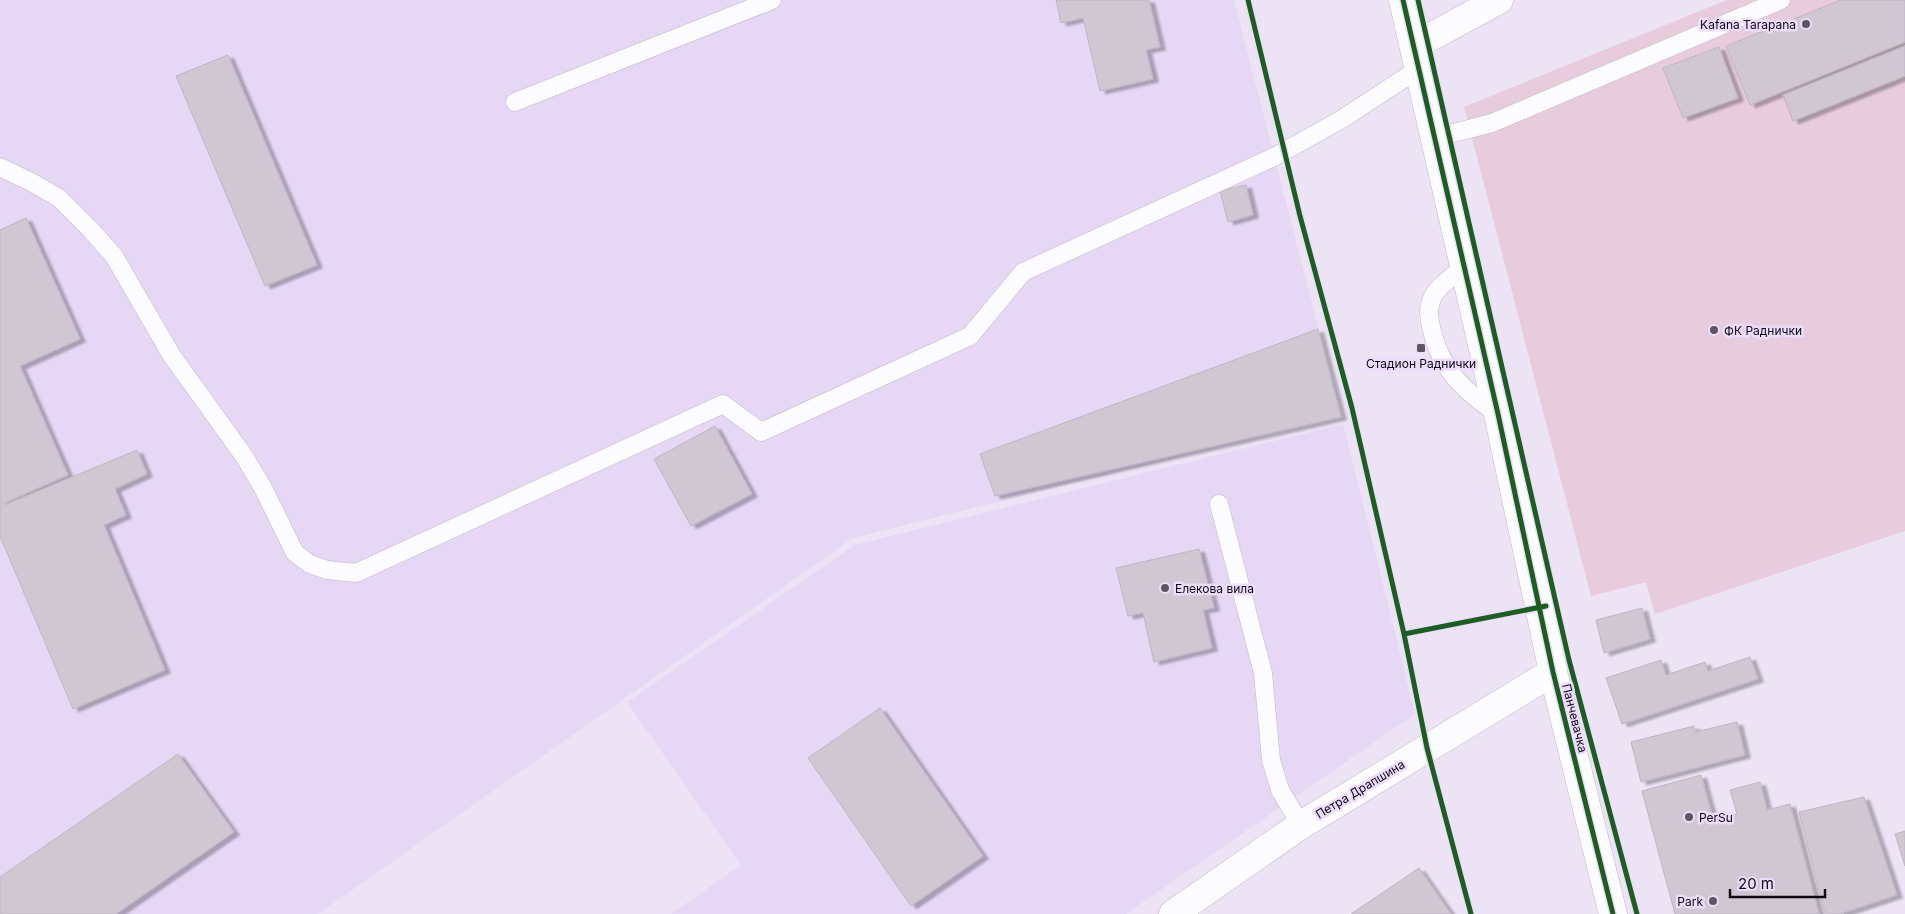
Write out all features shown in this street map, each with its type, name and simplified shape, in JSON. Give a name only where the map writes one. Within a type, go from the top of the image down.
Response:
[{"type":"street","name":"Панчевачка","points":[[1403,0],[1498,414],[1553,672],[1613,914]]},
{"type":"street","points":[[1417,57],[1499,0]]},
{"type":"street","name":"Петра Драпшина","points":[[1174,914],[1301,825],[1553,672]]},
{"type":"lane","points":[[515,102],[772,0]]},
{"type":"lane","points":[[1434,138],[1492,123],[1781,0]]},
{"type":"lane","points":[[0,167],[59,198],[90,228],[114,256],[172,356],[244,456],[263,488],[295,553],[310,564],[327,570],[356,573],[723,404],[761,432],[970,336],[1023,272],[1274,157],[1342,119],[1417,57]]},
{"type":"lane","points":[[1463,268],[1437,290],[1431,300],[1428,313],[1433,335],[1442,361],[1451,375],[1474,398],[1498,414]]},
{"type":"lane","points":[[1219,504],[1263,674],[1271,760],[1280,790],[1301,825]]},
{"type":"shaded area","points":[[0,0],[1234,0],[1341,417],[853,538],[318,914],[0,914]]},
{"type":"shaded area","name":"ФК Раднички","points":[[1727,0],[1905,0],[1905,531],[1655,614],[1646,582],[1591,596],[1464,107]]},
{"type":"shaded area","points":[[1343,424],[1415,714],[1126,914],[671,914],[741,865],[627,702],[855,545]]},
{"type":"building","points":[[1056,0],[1149,0],[1160,47],[1146,50],[1153,79],[1100,91],[1083,18],[1061,23]]},
{"type":"building","points":[[1841,0],[1905,0],[1905,42],[1750,105],[1726,46]]},
{"type":"building","points":[[1905,46],[1905,76],[1793,121],[1783,95]]},
{"type":"building","points":[[1719,47],[1738,98],[1683,118],[1663,68]]},
{"type":"building","points":[[228,55],[317,265],[265,286],[176,76]]},
{"type":"building","points":[[1246,185],[1253,215],[1228,222],[1220,191]]},
{"type":"building","points":[[26,218],[80,339],[20,366],[68,475],[0,505],[0,230]]},
{"type":"building","points":[[1318,329],[1341,417],[995,496],[980,454]]},
{"type":"building","points":[[715,426],[752,494],[691,526],[654,459]]},
{"type":"building","points":[[137,450],[147,474],[115,489],[126,515],[104,525],[165,670],[73,709],[0,536],[0,507]]},
{"type":"building","name":"Елекова вила","points":[[1199,549],[1214,608],[1203,610],[1212,648],[1154,662],[1143,613],[1128,616],[1116,568]]},
{"type":"building","points":[[1642,608],[1650,639],[1604,653],[1596,620]]},
{"type":"building","points":[[1750,657],[1758,679],[1622,724],[1606,678],[1661,660],[1666,675],[1705,662],[1708,671]]},
{"type":"building","points":[[880,708],[983,856],[911,906],[808,758]]},
{"type":"building","points":[[1737,722],[1745,755],[1641,782],[1631,742],[1694,726],[1695,732]]},
{"type":"building","points":[[178,754],[234,832],[116,914],[0,914],[0,877]]},
{"type":"building","points":[[1701,775],[1713,819],[1737,814],[1730,790],[1760,782],[1767,810],[1790,804],[1819,914],[1675,914],[1642,791]]},
{"type":"building","points":[[1864,797],[1897,895],[1840,914],[1825,914],[1799,812]]},
{"type":"building","points":[[1905,831],[1905,866],[1895,834]]},
{"type":"building","points":[[1419,868],[1451,914],[1351,914]]},
{"type":"cycle path","points":[[1248,0],[1300,216],[1352,408],[1404,634],[1427,748],[1471,914]]},
{"type":"cycle path","points":[[1403,0],[1498,414],[1553,672],[1613,914]]},
{"type":"cycle path","points":[[1418,0],[1569,660],[1637,914]]},
{"type":"cycle path","points":[[1404,634],[1546,606]]},
{"type":"place","name":"Kafana Tarapana","points":[[1806,24]]},
{"type":"place","name":"ФК Раднички","points":[[1714,330]]},
{"type":"place","name":"Стадион Раднички","points":[[1421,348]]},
{"type":"place","name":"Елекова вила","points":[[1165,588]]},
{"type":"place","name":"PerSu","points":[[1689,817]]},
{"type":"place","name":"Park","points":[[1713,901]]}]
